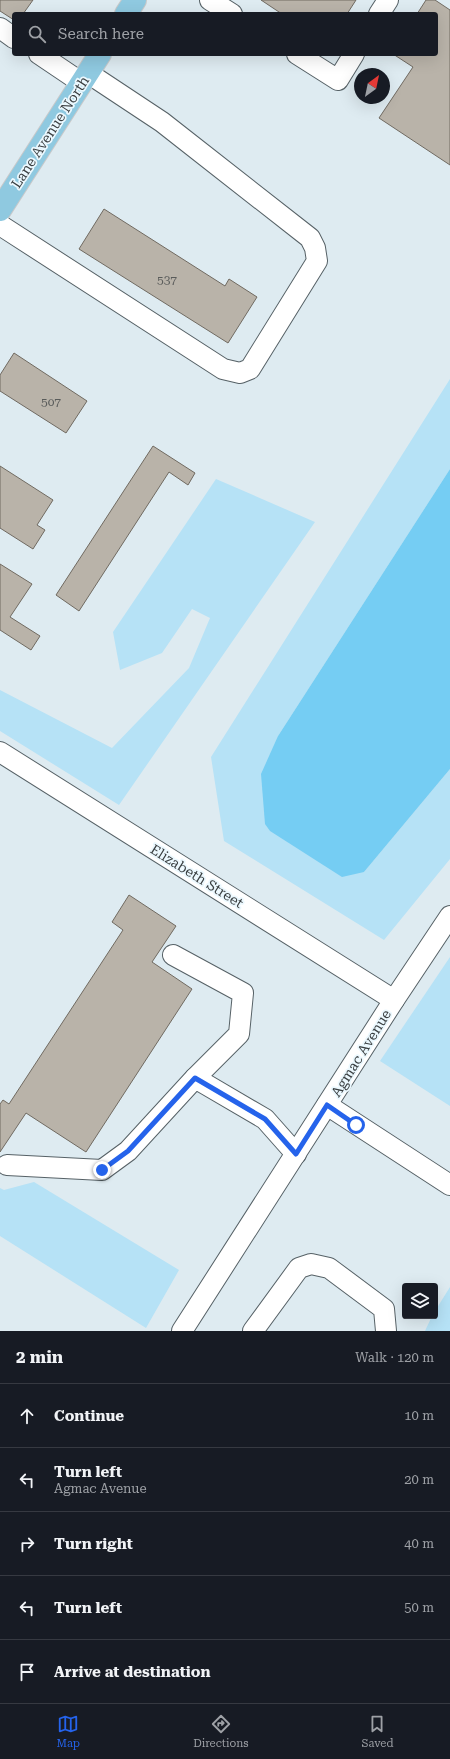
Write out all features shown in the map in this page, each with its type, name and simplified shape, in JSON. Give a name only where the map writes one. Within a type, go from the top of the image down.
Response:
[{"type":"main road","points":[[127,12],[135,0]]},
{"type":"main road","name":"Lane Avenue North","points":[[0,212],[99,56]]},
{"type":"street","points":[[380,12],[388,0]]},
{"type":"street","points":[[213,1],[229,12]]},
{"type":"street","points":[[0,28],[12,37]]},
{"type":"street","points":[[0,212],[223,369],[240,373],[250,369],[317,261],[315,248],[310,238],[162,122],[43,56]]},
{"type":"street","points":[[299,56],[338,80],[353,56]]},
{"type":"street","name":"Elizabeth Street","points":[[0,752],[394,1000]]},
{"type":"street","name":"Agmac Avenue","points":[[184,1330],[394,1000],[450,916]]},
{"type":"street","points":[[8,1165],[102,1170],[128,1151],[195,1078],[239,1034],[243,993],[173,955]]},
{"type":"street","points":[[195,1078],[265,1119],[296,1154]]},
{"type":"street","points":[[327,1105],[450,1185]]},
{"type":"street","points":[[253,1331],[299,1268],[311,1264],[329,1268],[384,1309],[386,1331]]},
{"type":"shaded area","points":[[450,379],[450,469],[278,736],[364,872],[450,769],[450,859],[384,940],[224,841],[211,757]]},
{"type":"shaded area","points":[[216,479],[315,522],[119,805],[0,731],[0,690],[112,748],[189,668],[210,618],[192,609],[162,653],[120,670],[113,632]]},
{"type":"shaded area","points":[[450,957],[450,1106],[380,1061]]},
{"type":"shaded area","points":[[34,1182],[179,1270],[146,1328],[0,1236],[0,1188],[4,1190]]},
{"type":"shaded area","points":[[450,1287],[450,1331],[425,1331],[431,1319],[438,1319],[438,1306]]},
{"type":"water","points":[[450,469],[450,769],[364,872],[342,877],[270,831],[265,824],[261,774],[278,736]]},
{"type":"building","points":[[0,0],[33,0],[24,12],[12,12],[12,19],[0,11]]},
{"type":"building","points":[[261,0],[356,0],[348,12],[279,12]]},
{"type":"building","points":[[426,0],[435,0],[450,10],[450,165],[379,118],[388,104],[390,104],[390,102],[413,67],[396,56],[438,56],[438,12],[418,12]]},
{"type":"building","points":[[104,209],[225,286],[229,279],[257,297],[228,343],[79,249]]},
{"type":"building","points":[[14,353],[87,401],[66,433],[0,391],[0,375]]},
{"type":"building","points":[[153,446],[195,473],[188,485],[169,472],[79,611],[56,595]]},
{"type":"building","points":[[0,466],[53,500],[37,525],[45,530],[33,549],[0,528]]},
{"type":"building","points":[[0,564],[32,584],[10,617],[40,636],[31,650],[0,630]]},
{"type":"building","points":[[129,895],[176,926],[152,962],[192,989],[86,1152],[26,1113],[0,1152],[0,1104],[3,1100],[9,1104],[123,930],[112,922]]},
{"type":"route","points":[[102,1170],[128,1151],[195,1078],[265,1119],[296,1154],[327,1105],[356,1125]]}]
